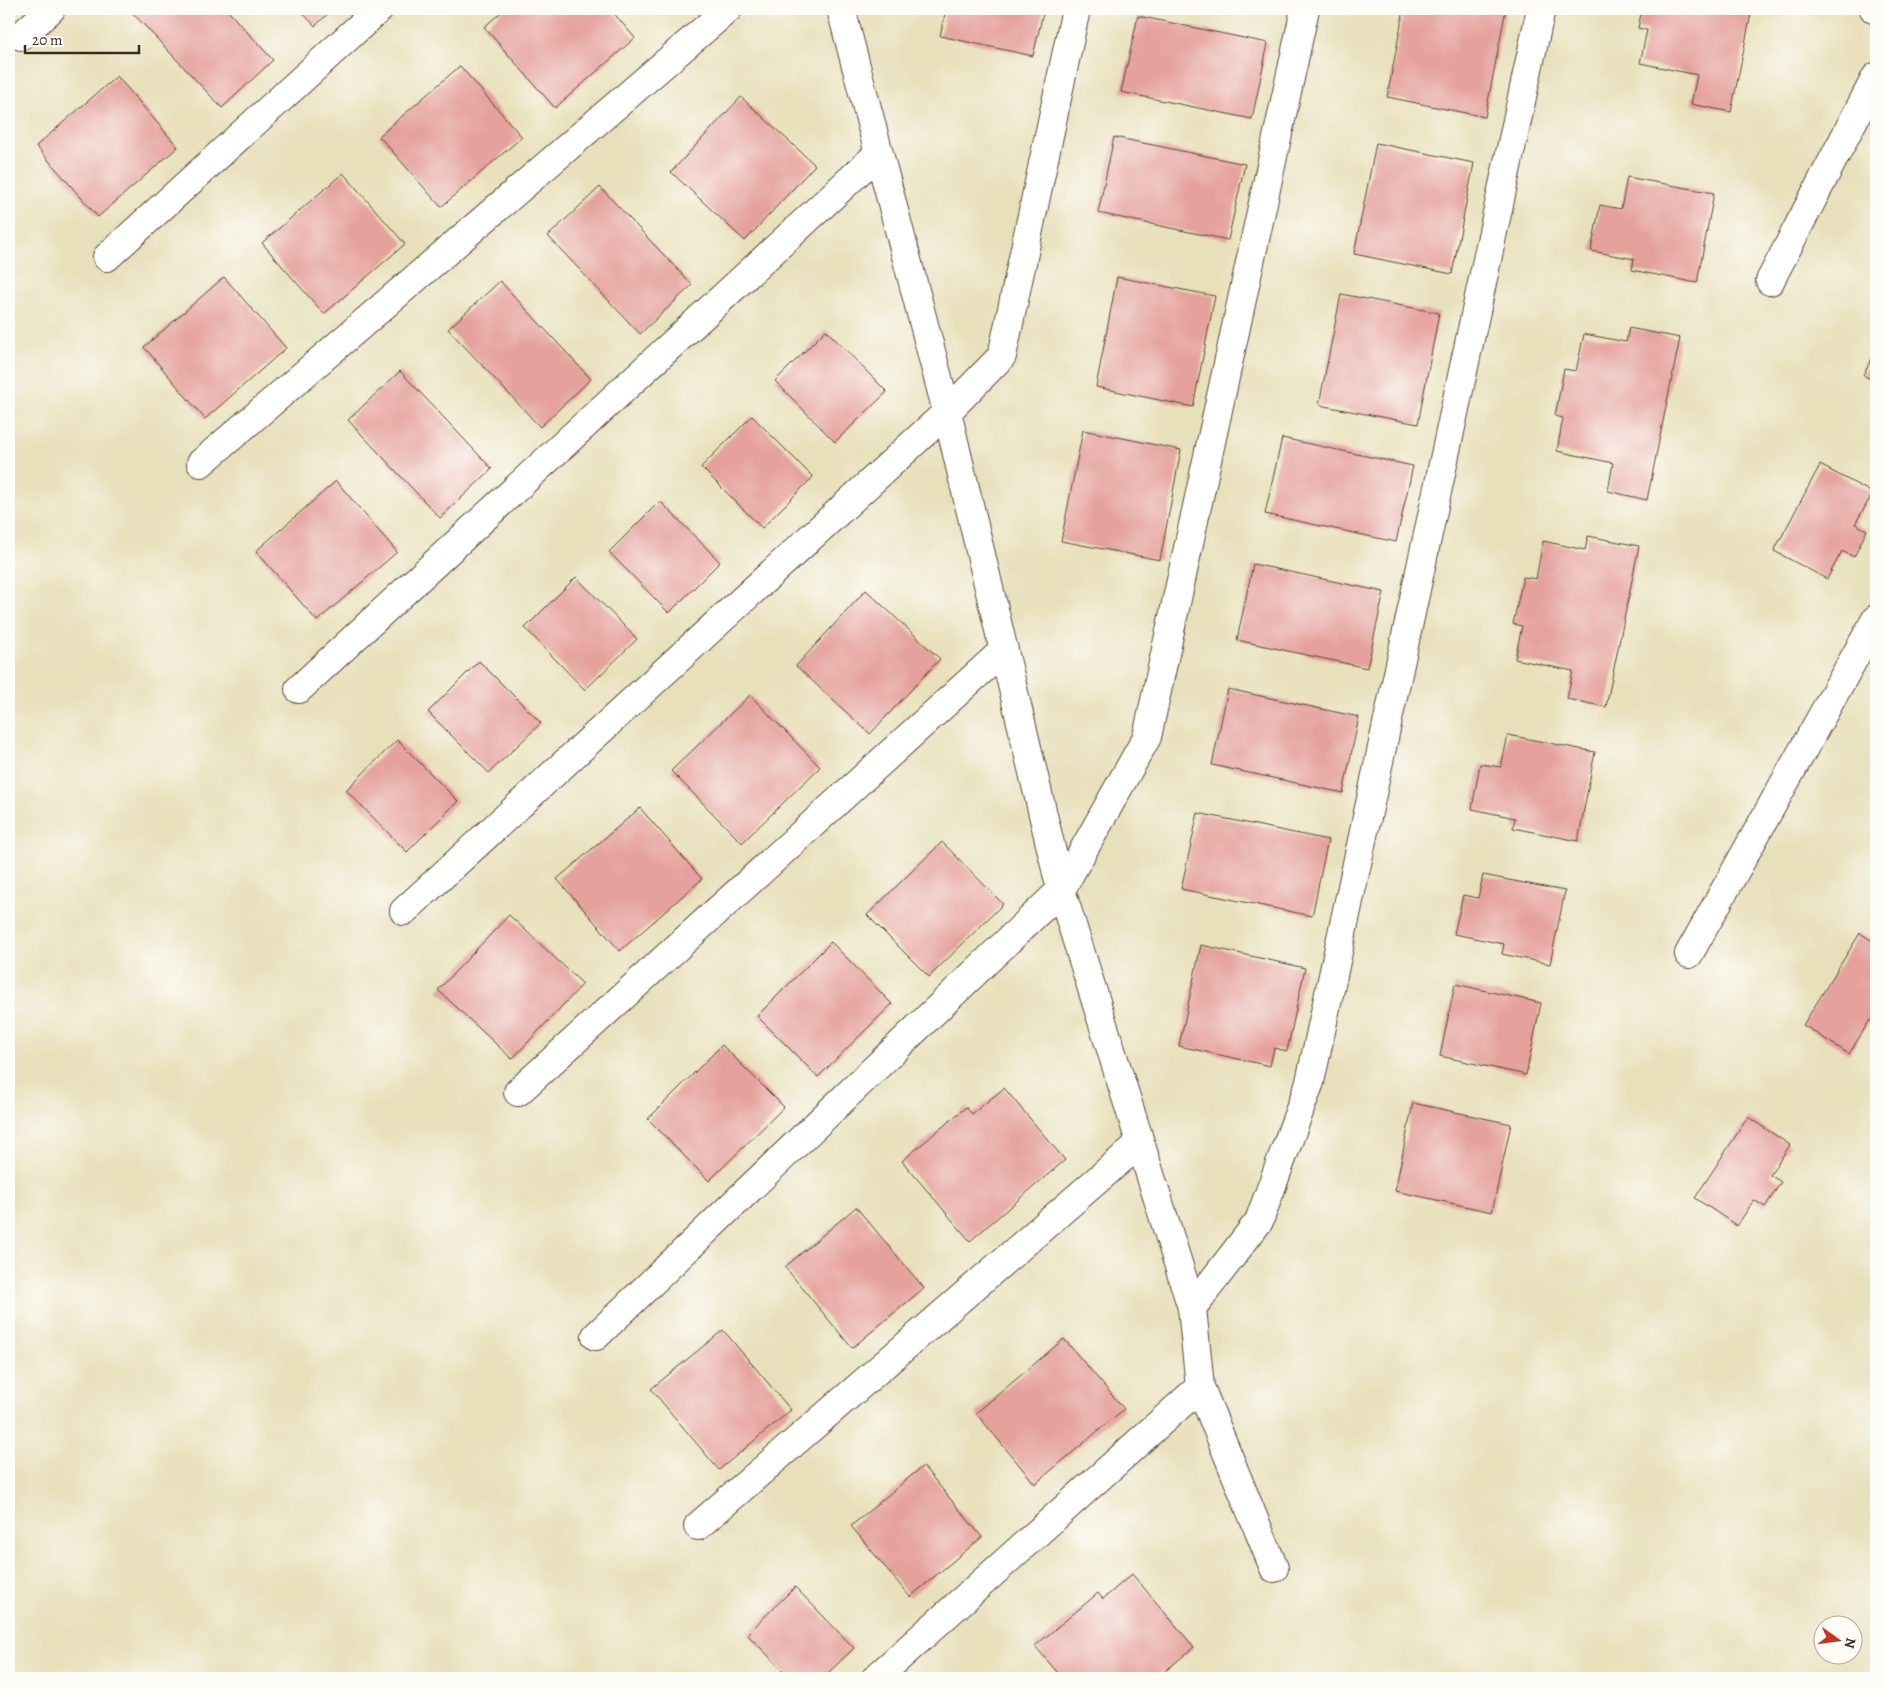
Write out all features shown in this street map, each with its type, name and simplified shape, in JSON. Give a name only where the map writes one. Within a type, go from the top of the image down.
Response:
[{"type":"street","points":[[21,36],[50,9]]},
{"type":"street","points":[[107,257],[379,9]]},
{"type":"street","points":[[201,463],[728,9]]},
{"type":"street","points":[[841,9],[947,412],[1061,890],[1192,1308],[1200,1387],[1274,1568]]},
{"type":"street","points":[[404,910],[947,412],[1002,356],[1076,9]]},
{"type":"street","points":[[596,1336],[1061,890],[1147,737],[1305,9]]},
{"type":"street","points":[[1192,1308],[1259,1221],[1310,1082],[1541,9]]},
{"type":"street","points":[[1770,281],[1876,77]]},
{"type":"street","points":[[299,689],[879,153]]},
{"type":"street","points":[[1690,954],[1876,620]]},
{"type":"street","points":[[518,1092],[1004,650]]},
{"type":"street","points":[[698,1526],[1140,1143]]},
{"type":"street","points":[[876,1678],[1200,1387]]},
{"type":"building","points":[[226,9],[273,60],[222,108],[130,10]]},
{"type":"building","points":[[299,9],[333,9],[315,26]]},
{"type":"building","points":[[505,9],[610,9],[635,38],[555,108],[484,27]]},
{"type":"building","points":[[946,9],[1044,9],[1033,56],[940,36]]},
{"type":"building","points":[[1404,9],[1506,9],[1485,117],[1387,97]]},
{"type":"building","points":[[1642,9],[1752,9],[1731,112],[1691,104],[1697,75],[1640,63],[1647,30],[1638,28]]},
{"type":"building","points":[[1138,16],[1268,43],[1252,119],[1121,92]]},
{"type":"building","points":[[460,66],[522,137],[441,207],[379,136]]},
{"type":"building","points":[[117,76],[178,147],[98,217],[36,146]]},
{"type":"building","points":[[741,97],[815,165],[745,241],[671,172]]},
{"type":"building","points":[[1114,137],[1245,164],[1228,240],[1098,213]]},
{"type":"building","points":[[1376,143],[1474,163],[1452,274],[1354,254]]},
{"type":"building","points":[[343,173],[405,244],[324,314],[262,243]]},
{"type":"building","points":[[1627,177],[1714,193],[1697,283],[1632,270],[1634,259],[1591,251],[1600,205],[1621,209]]},
{"type":"building","points":[[600,187],[692,285],[640,334],[548,236]]},
{"type":"building","points":[[224,277],[286,348],[205,419],[144,347]]},
{"type":"building","points":[[1117,277],[1215,296],[1193,407],[1096,387]]},
{"type":"building","points":[[500,281],[591,379],[540,427],[448,329]]},
{"type":"building","points":[[1341,294],[1439,313],[1418,424],[1319,405]]},
{"type":"building","points":[[1629,328],[1680,338],[1647,500],[1608,491],[1613,463],[1557,451],[1563,418],[1555,416],[1564,369],[1576,371],[1584,334],[1626,342]]},
{"type":"building","points":[[826,330],[887,392],[835,442],[775,381]]},
{"type":"building","points":[[1876,351],[1876,382],[1863,375]]},
{"type":"building","points":[[400,371],[492,469],[440,518],[348,420]]},
{"type":"building","points":[[752,416],[813,477],[762,528],[701,467]]},
{"type":"building","points":[[1083,430],[1181,450],[1160,560],[1061,541]]},
{"type":"building","points":[[1282,438],[1413,466],[1396,542],[1265,514]]},
{"type":"building","points":[[1820,465],[1873,493],[1855,524],[1867,530],[1854,557],[1842,551],[1827,579],[1774,551]]},
{"type":"building","points":[[336,481],[397,552],[317,621],[256,551]]},
{"type":"building","points":[[660,501],[720,562],[669,613],[609,552]]},
{"type":"building","points":[[1588,536],[1639,546],[1606,707],[1567,699],[1573,671],[1515,659],[1522,626],[1513,624],[1523,577],[1536,579],[1543,541],[1585,550]]},
{"type":"building","points":[[1253,564],[1384,592],[1367,668],[1237,640]]},
{"type":"building","points":[[576,577],[637,639],[585,690],[525,628]]},
{"type":"building","points":[[866,590],[940,659],[870,734],[796,666]]},
{"type":"building","points":[[479,661],[541,723],[489,773],[428,712]]},
{"type":"building","points":[[1228,689],[1359,717],[1343,793],[1212,765]]},
{"type":"building","points":[[750,695],[820,767],[742,843],[671,771]]},
{"type":"building","points":[[1508,735],[1595,752],[1578,841],[1513,828],[1515,818],[1472,809],[1480,764],[1501,767]]},
{"type":"building","points":[[397,740],[458,801],[407,852],[346,790]]},
{"type":"building","points":[[640,808],[702,879],[620,951],[557,879]]},
{"type":"building","points":[[1198,813],[1328,840],[1312,916],[1181,889]]},
{"type":"building","points":[[942,842],[1003,904],[929,977],[867,915]]},
{"type":"building","points":[[1483,875],[1565,891],[1550,964],[1502,954],[1504,944],[1454,934],[1463,895],[1478,898]]},
{"type":"building","points":[[509,915],[583,984],[512,1059],[438,990]]},
{"type":"building","points":[[1860,933],[1876,943],[1876,1024],[1870,1020],[1849,1054],[1803,1025]]},
{"type":"building","points":[[831,942],[892,1004],[818,1077],[757,1016]]},
{"type":"building","points":[[1201,945],[1305,968],[1287,1051],[1274,1048],[1270,1066],[1179,1046]]},
{"type":"building","points":[[1455,984],[1541,1003],[1526,1075],[1440,1056]]},
{"type":"building","points":[[722,1045],[784,1107],[709,1181],[648,1119]]},
{"type":"building","points":[[1004,1088],[1065,1160],[970,1241],[902,1161],[966,1107],[972,1114]]},
{"type":"building","points":[[1413,1103],[1511,1124],[1492,1212],[1395,1191]]},
{"type":"building","points":[[1748,1117],[1790,1145],[1770,1175],[1781,1182],[1765,1207],[1754,1200],[1737,1226],[1695,1198]]},
{"type":"building","points":[[856,1207],[924,1288],[852,1348],[785,1267]]},
{"type":"building","points":[[723,1330],[791,1410],[719,1470],[651,1389]]},
{"type":"building","points":[[1064,1339],[1124,1409],[1035,1484],[976,1413]]},
{"type":"building","points":[[923,1466],[982,1537],[910,1597],[851,1526]]},
{"type":"building","points":[[1132,1574],[1194,1647],[1157,1678],[1062,1678],[1035,1646],[1098,1593],[1103,1599]]},
{"type":"building","points":[[795,1587],[854,1648],[823,1678],[790,1678],[747,1634]]}]
